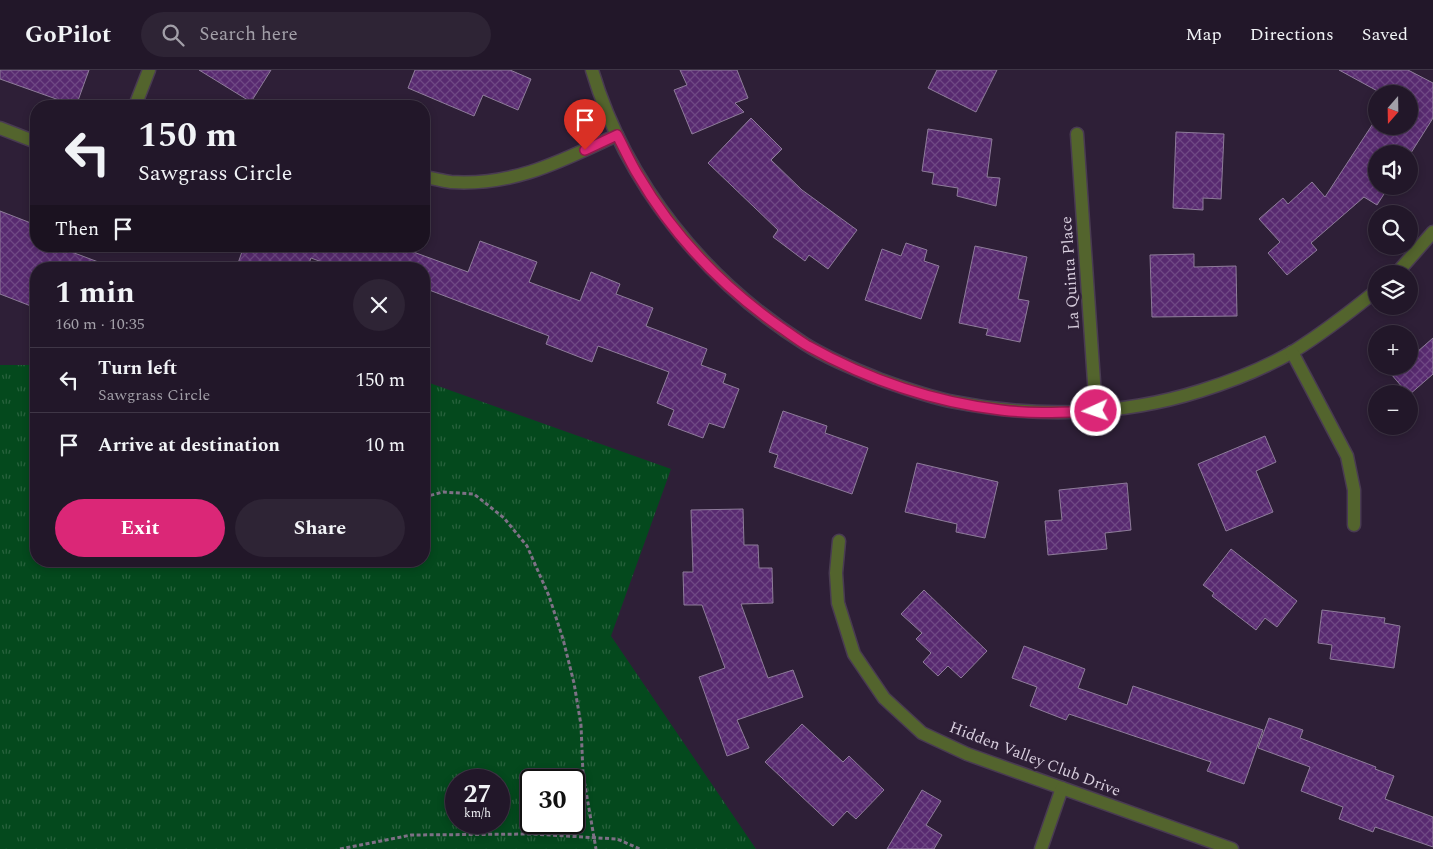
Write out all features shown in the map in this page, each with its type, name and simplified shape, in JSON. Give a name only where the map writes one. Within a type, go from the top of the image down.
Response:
[{"type":"street","points":[[138,100],[149,70]]},
{"type":"street","points":[[592,70],[617,135],[638,176],[664,214],[692,248],[722,279],[763,315],[807,345],[853,369],[902,388],[953,402],[1011,411],[1050,413],[1096,411],[1149,404],[1199,391],[1248,373],[1292,352],[1346,316],[1368,297]]},
{"type":"street","points":[[0,128],[30,140]]},
{"type":"street","name":"La Quinta Place","points":[[1077,134],[1096,411]]},
{"type":"street","points":[[430,178],[449,182],[504,180],[555,164],[617,135]]},
{"type":"street","points":[[1404,265],[1433,232]]},
{"type":"street","points":[[1292,352],[1347,456],[1354,490],[1354,525]]},
{"type":"street","name":"Hidden Valley Club Drive","points":[[839,541],[836,572],[838,603],[854,654],[884,698],[922,733],[967,754],[1232,849]]},
{"type":"street","points":[[1041,849],[1062,788]]},
{"type":"path","points":[[430,495],[443,492],[474,494],[504,518],[527,546],[549,596],[563,639],[574,683],[581,725],[583,774],[596,849]]},
{"type":"path","points":[[340,849],[411,835],[532,834],[617,839],[640,849]]},
{"type":"green space","points":[[0,365],[30,365],[30,567],[430,567],[430,383],[671,469],[611,636],[756,849],[0,849]]},
{"type":"building","points":[[0,70],[89,70],[78,100],[59,100],[0,79]]},
{"type":"building","points":[[199,70],[271,70],[252,100],[248,100]]},
{"type":"building","points":[[415,70],[510,70],[531,79],[518,110],[483,95],[474,116],[408,88]]},
{"type":"building","points":[[680,70],[737,70],[748,98],[735,103],[744,112],[692,134],[674,90],[687,85]]},
{"type":"building","points":[[937,70],[997,70],[976,112],[928,88]]},
{"type":"building","points":[[1339,70],[1408,70],[1433,83],[1433,118],[1416,145],[1368,145],[1368,195],[1383,195],[1377,205],[1364,197],[1311,243],[1317,250],[1287,275],[1268,253],[1280,242],[1259,219],[1283,198],[1288,204],[1312,182],[1325,197],[1368,131],[1368,135],[1418,135],[1418,85],[1368,86]]},
{"type":"building","points":[[751,118],[782,149],[771,160],[802,190],[857,230],[828,269],[809,255],[805,261],[773,237],[778,230],[708,163]]},
{"type":"building","points":[[928,129],[992,139],[987,177],[1000,178],[996,206],[957,196],[958,188],[932,184],[934,173],[922,171]]},
{"type":"building","points":[[1176,132],[1224,134],[1221,199],[1203,198],[1203,210],[1173,208]]},
{"type":"building","points":[[0,211],[30,223],[30,252],[72,252],[98,262],[30,262],[30,306],[0,294]]},
{"type":"building","points":[[480,241],[537,262],[529,282],[580,301],[591,272],[620,284],[616,294],[653,308],[646,326],[707,349],[701,365],[726,374],[723,383],[739,389],[724,428],[709,423],[703,438],[668,425],[674,410],[657,403],[669,372],[598,346],[592,362],[546,344],[549,336],[430,290],[430,262],[322,262],[311,258],[310,262],[238,262],[242,252],[413,252],[468,272]]},
{"type":"building","points":[[906,243],[927,250],[924,261],[939,266],[921,319],[865,300],[882,249],[901,256]]},
{"type":"building","points":[[975,246],[1027,257],[1018,299],[1029,301],[1020,342],[986,335],[988,329],[959,323]]},
{"type":"building","points":[[1194,254],[1194,267],[1236,266],[1237,316],[1152,317],[1150,255]]},
{"type":"building","points":[[1433,338],[1433,374],[1418,387],[1418,385],[1400,385],[1392,375],[1418,375],[1418,351]]},
{"type":"building","points":[[783,411],[827,426],[825,433],[868,448],[852,494],[774,467],[778,455],[769,452]]},
{"type":"building","points":[[1265,436],[1276,462],[1256,471],[1273,512],[1226,531],[1198,464]]},
{"type":"building","points":[[917,463],[998,482],[985,538],[956,532],[957,524],[905,512]]},
{"type":"building","points":[[1127,483],[1131,530],[1105,533],[1107,549],[1048,555],[1045,521],[1062,520],[1059,490]]},
{"type":"building","points":[[743,509],[744,545],[758,545],[759,568],[772,568],[773,603],[741,604],[768,678],[793,670],[803,697],[737,720],[749,748],[727,756],[699,677],[725,668],[702,605],[684,605],[683,572],[693,572],[691,510]]},
{"type":"building","points":[[1231,549],[1297,601],[1277,627],[1265,618],[1256,630],[1212,596],[1214,593],[1203,585]]},
{"type":"building","points":[[924,590],[987,651],[961,678],[948,666],[938,676],[923,662],[931,653],[916,639],[922,633],[901,614]]},
{"type":"building","points":[[1322,610],[1385,618],[1384,623],[1400,626],[1394,668],[1330,659],[1332,645],[1318,643]]},
{"type":"building","points":[[1024,646],[1085,669],[1078,688],[1127,705],[1133,686],[1263,730],[1244,784],[1207,771],[1211,762],[1069,714],[1066,720],[1030,706],[1037,687],[1012,678]]},
{"type":"building","points":[[1269,718],[1303,730],[1300,738],[1376,767],[1375,769],[1394,776],[1385,799],[1433,817],[1433,847],[1375,827],[1373,832],[1339,819],[1343,807],[1301,791],[1310,767],[1258,748]]},
{"type":"building","points":[[802,724],[843,762],[849,756],[884,790],[856,819],[847,811],[833,826],[765,762]]},
{"type":"building","points":[[922,790],[941,801],[926,825],[942,835],[934,849],[887,849]]},
{"type":"route","points":[[585,150],[617,135],[638,176],[664,214],[692,248],[722,279],[763,315],[807,345],[853,369],[902,388],[953,402],[1002,410],[1050,413],[1096,411]]}]
